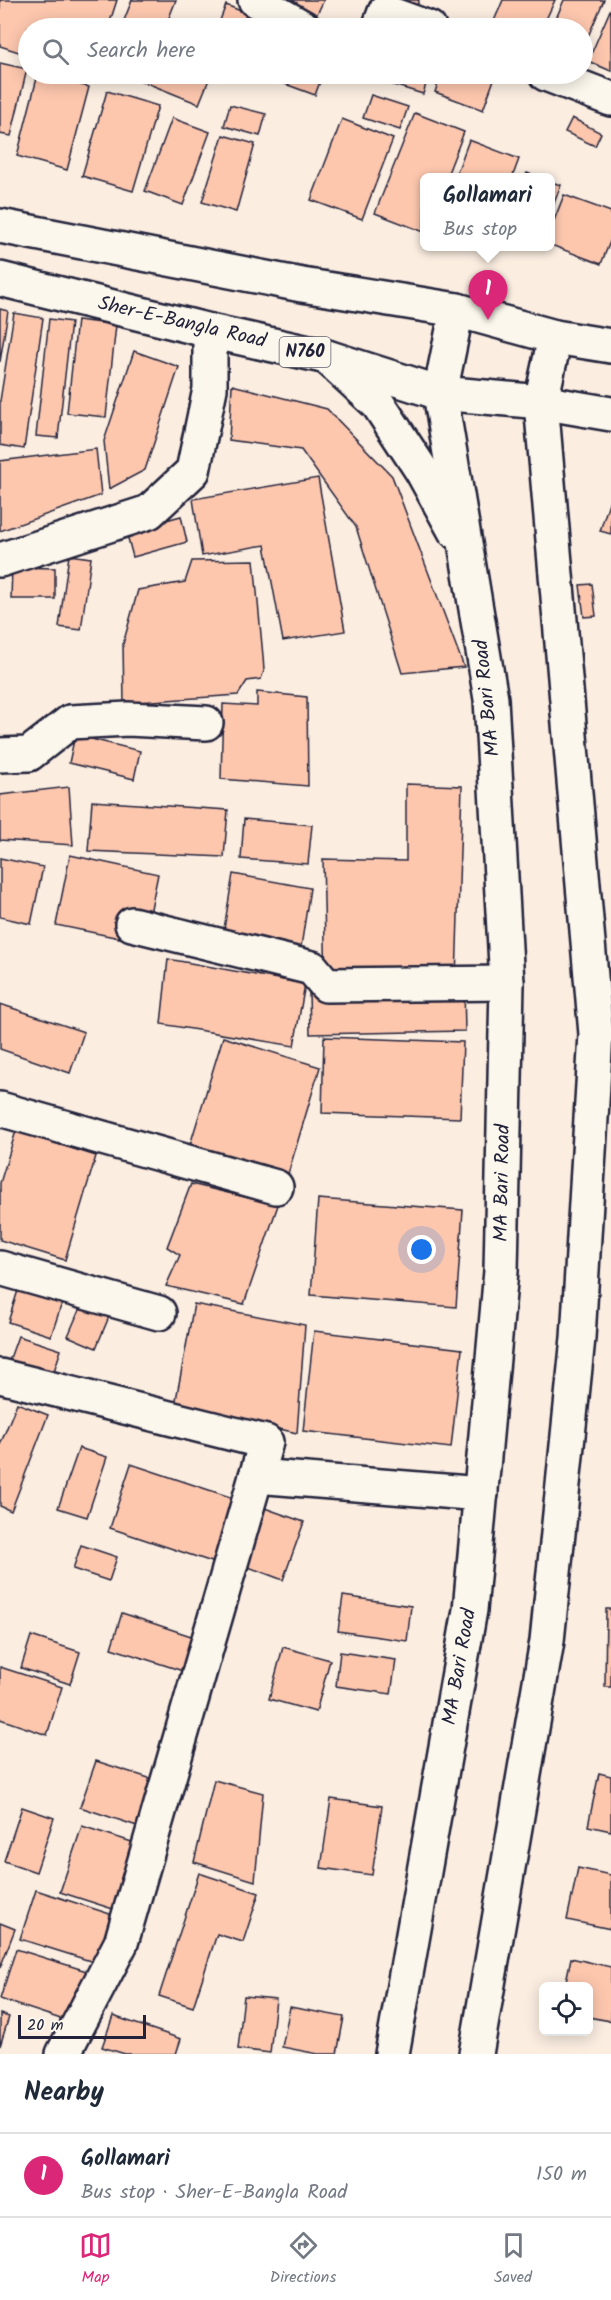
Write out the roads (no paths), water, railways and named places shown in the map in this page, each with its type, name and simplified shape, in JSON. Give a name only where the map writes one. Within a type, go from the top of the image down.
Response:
[{"type":"main road","points":[[255,0],[286,18]]},
{"type":"main road","points":[[383,18],[385,12],[402,18]]},
{"type":"main road","points":[[572,84],[611,99]]},
{"type":"main road","points":[[0,226],[302,285],[457,310],[555,337],[611,346]]},
{"type":"main road","name":"Sher-E-Bangla Road","points":[[0,279],[210,331],[327,357],[440,393],[541,402],[611,414]]},
{"type":"main road","name":"MA Bari Road","points":[[392,2054],[470,1610],[501,1271],[507,983],[491,699],[440,393],[457,310]]},
{"type":"main road","points":[[0,561],[149,512],[193,471],[210,389],[210,331]]},
{"type":"main road","points":[[476,2054],[547,1641],[578,1338],[596,1034],[541,402],[555,337]]},
{"type":"main road","points":[[327,357],[378,404],[422,471],[468,556]]},
{"type":"main road","points":[[0,755],[29,754],[70,722],[129,719],[206,723]]},
{"type":"main road","points":[[132,924],[312,968],[326,985],[507,983]]},
{"type":"main road","points":[[0,1109],[276,1187]]},
{"type":"main road","points":[[0,1268],[159,1313]]},
{"type":"main road","points":[[0,1376],[266,1442],[121,1943],[63,2054]]},
{"type":"main road","points":[[256,1476],[481,1494]]},
{"type":"place","name":"Gollamari","points":[[488,320]]}]
